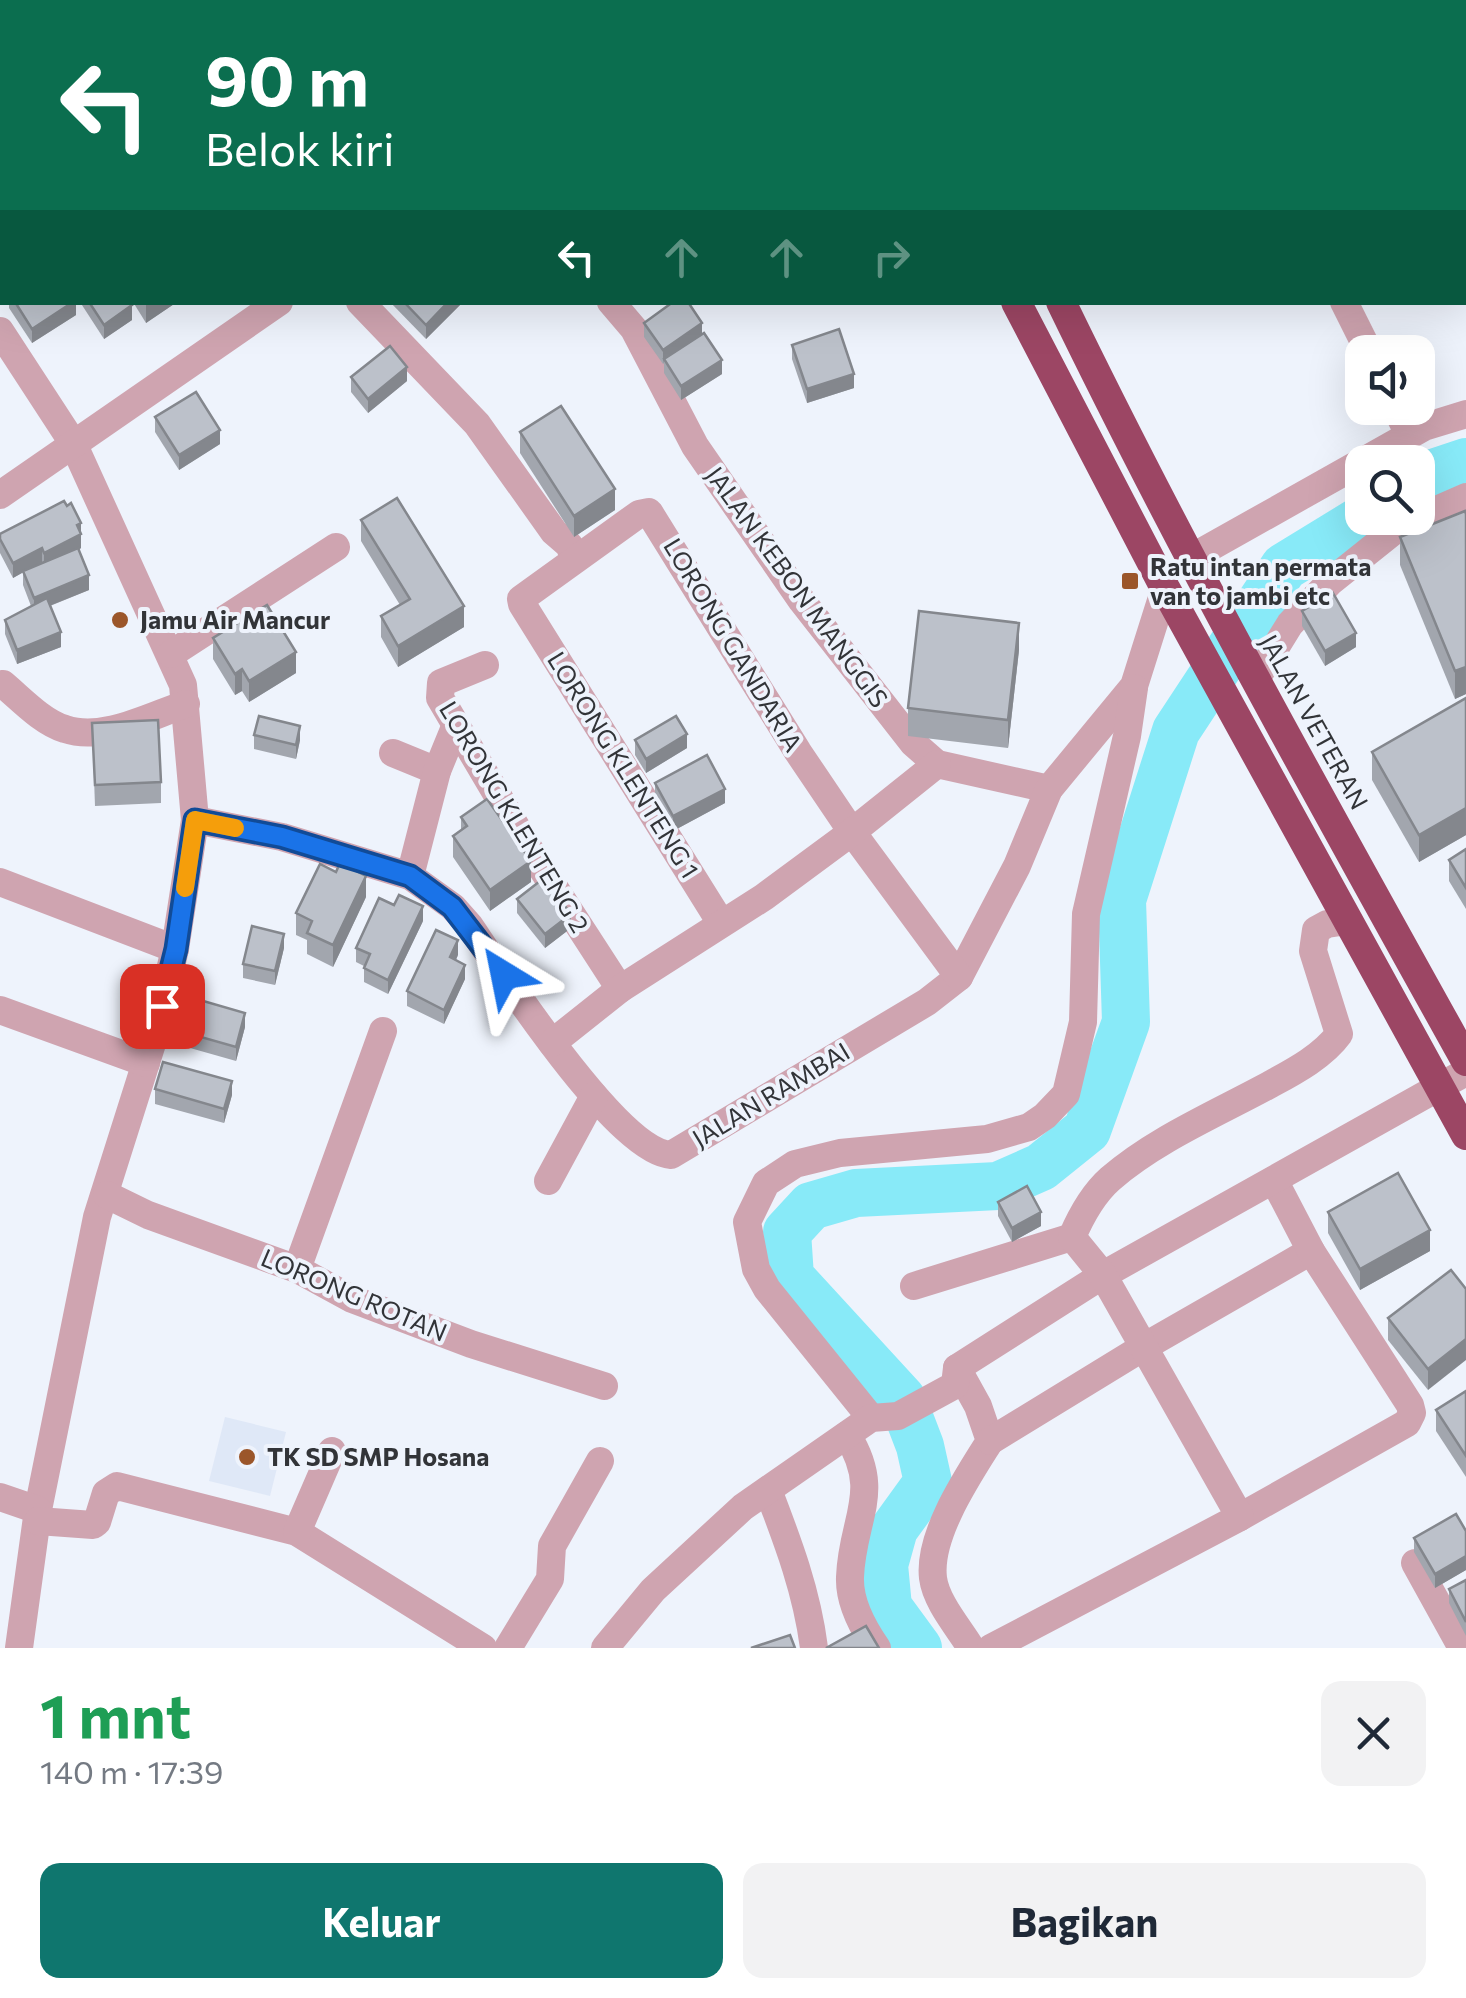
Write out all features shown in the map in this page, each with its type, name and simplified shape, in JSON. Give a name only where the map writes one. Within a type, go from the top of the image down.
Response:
[{"type":"highway","points":[[1018,305],[1172,599],[1466,1136]]},
{"type":"highway","name":"JALAN VETERAN","points":[[1063,305],[1133,450],[1466,1061]]},
{"type":"street","points":[[0,495],[275,305]]},
{"type":"street","points":[[363,305],[477,424],[554,532],[569,545],[575,559]]},
{"type":"street","name":"JALAN KEBON MANGGIS","points":[[613,305],[634,330],[695,446],[802,601],[882,707],[937,764]]},
{"type":"street","points":[[1346,305],[1360,335]]},
{"type":"street","points":[[0,331],[72,443],[183,685],[195,820],[176,949],[146,1063],[98,1217],[38,1515],[19,1648]]},
{"type":"street","points":[[1196,568],[1409,435],[1466,414]]},
{"type":"street","points":[[1404,425],[1409,435]]},
{"type":"street","points":[[1252,672],[1330,582],[1400,526],[1466,497]]},
{"type":"street","name":"LORONG GANDARIA","points":[[575,559],[639,514],[649,512],[654,516],[798,752],[852,832]]},
{"type":"street","points":[[170,654],[336,547]]},
{"type":"street","name":"LORONG KLENTENG 1","points":[[575,559],[522,599],[525,608],[722,923]]},
{"type":"street","name":"JALAN RAMBAI","points":[[195,820],[282,837],[410,876],[469,925],[594,1096],[651,1148],[671,1155],[927,1002],[959,977],[1018,866],[1049,789],[1134,686],[1172,599]]},
{"type":"street","name":"LORONG KLENTENG 2","points":[[485,665],[441,683],[440,698],[620,989]]},
{"type":"street","points":[[2,684],[63,729],[79,732],[100,732],[186,704]]},
{"type":"street","points":[[884,1417],[766,1289],[756,1269],[747,1222],[766,1183],[795,1164],[840,1153],[987,1139],[1029,1126],[1066,1094],[1083,1022],[1086,914],[1134,686]]},
{"type":"street","points":[[410,876],[437,771],[455,727]]},
{"type":"street","points":[[394,754],[437,771]]},
{"type":"street","points":[[552,1043],[620,989],[764,897],[937,764],[1049,789]]},
{"type":"street","points":[[852,832],[959,977]]},
{"type":"street","points":[[0,882],[176,949]]},
{"type":"street","points":[[914,1286],[1072,1237],[1085,1209],[1108,1180],[1148,1152],[1330,1046],[1339,1034],[1313,951],[1316,930],[1327,924],[1348,922]]},
{"type":"street","points":[[0,1010],[146,1063]]},
{"type":"street","points":[[297,1269],[383,1032]]},
{"type":"street","points":[[605,1648],[652,1590],[743,1508],[847,1435],[956,1377],[1104,1274],[1466,1072]]},
{"type":"street","points":[[548,1181],[594,1096]]},
{"type":"street","points":[[992,1648],[1240,1517],[1407,1423],[1412,1412],[1410,1405],[1311,1251],[1274,1180]]},
{"type":"street","name":"LORONG ROTAN","points":[[107,1195],[148,1215],[297,1269],[368,1305],[471,1344],[604,1386]]},
{"type":"street","points":[[1072,1237],[1104,1274],[1240,1517]]},
{"type":"street","points":[[971,1648],[942,1601],[933,1578],[938,1543],[959,1490],[990,1441],[1311,1251]]},
{"type":"street","points":[[956,1377],[978,1406],[990,1441]]},
{"type":"street","points":[[847,1435],[862,1458],[866,1478],[850,1578],[854,1604],[877,1648]]},
{"type":"street","points":[[297,1532],[332,1451]]},
{"type":"street","points":[[508,1648],[550,1579],[552,1546],[600,1461]]},
{"type":"street","points":[[0,1497],[38,1515],[93,1525],[106,1494],[117,1486],[297,1532],[483,1648]]},
{"type":"street","points":[[768,1490],[810,1612],[814,1648]]},
{"type":"street","points":[[1415,1563],[1462,1648]]},
{"type":"shaded area","name":"TK SD SMP Hosana","points":[[225,1417],[286,1432],[270,1496],[209,1481]]},
{"type":"building","points":[[17,305],[68,305],[32,329]]},
{"type":"building","points":[[91,305],[132,305],[104,325]]},
{"type":"building","points":[[407,305],[445,305],[426,325]]},
{"type":"building","points":[[669,305],[690,305],[702,323],[663,350],[644,323]]},
{"type":"building","points":[[839,329],[854,374],[807,389],[792,345]]},
{"type":"building","points":[[704,333],[722,360],[681,386],[664,359]]},
{"type":"building","points":[[390,346],[407,367],[368,399],[351,377]]},
{"type":"building","points":[[196,392],[220,430],[179,455],[155,417]]},
{"type":"building","points":[[561,406],[615,489],[574,516],[520,432]]},
{"type":"building","points":[[397,498],[464,606],[398,646],[381,616],[410,599],[361,520]]},
{"type":"building","points":[[64,501],[67,506],[71,503],[81,523],[77,525],[81,534],[13,563],[0,534]]},
{"type":"building","points":[[1465,511],[1466,667],[1455,671],[1400,537],[1435,535],[1435,523]]},
{"type":"building","points":[[78,548],[89,575],[34,598],[23,571]]},
{"type":"building","points":[[1333,593],[1356,633],[1325,651],[1302,611]]},
{"type":"building","points":[[47,598],[61,632],[17,650],[5,620]]},
{"type":"building","points":[[267,605],[296,652],[249,681],[242,669],[235,674],[213,638]]},
{"type":"building","points":[[919,611],[1019,623],[1008,720],[908,708]]},
{"type":"building","points":[[1466,698],[1466,808],[1419,835],[1372,752]]},
{"type":"building","points":[[259,716],[300,726],[296,745],[254,735]]},
{"type":"building","points":[[676,716],[687,734],[646,759],[635,740]]},
{"type":"building","points":[[158,720],[161,782],[95,785],[92,723]]},
{"type":"building","points":[[707,755],[725,789],[673,816],[655,783]]},
{"type":"building","points":[[487,799],[531,861],[490,890],[453,836],[467,826],[461,817]]},
{"type":"building","points":[[1466,849],[1466,888],[1449,860]]},
{"type":"building","points":[[340,863],[366,876],[333,945],[307,933],[312,921],[296,913],[320,864],[336,872]]},
{"type":"building","points":[[544,878],[571,914],[545,934],[517,899]]},
{"type":"building","points":[[399,895],[423,906],[388,980],[364,968],[370,954],[356,948],[379,898],[394,905]]},
{"type":"building","points":[[252,926],[284,934],[275,971],[243,964]]},
{"type":"building","points":[[436,930],[458,940],[450,957],[465,965],[444,1010],[407,991]]},
{"type":"building","points":[[186,996],[245,1013],[236,1047],[176,1030]]},
{"type":"building","points":[[163,1062],[232,1081],[224,1109],[155,1089]]},
{"type":"building","points":[[1398,1173],[1430,1230],[1360,1269],[1328,1212]]},
{"type":"building","points":[[1027,1186],[1041,1212],[1012,1228],[998,1202]]},
{"type":"building","points":[[1451,1270],[1466,1289],[1466,1339],[1428,1369],[1388,1318]]},
{"type":"building","points":[[1466,1391],[1466,1456],[1436,1410]]},
{"type":"building","points":[[1456,1514],[1466,1531],[1466,1556],[1435,1574],[1414,1538]]},
{"type":"building","points":[[1466,1580],[1466,1622],[1449,1589]]},
{"type":"building","points":[[866,1626],[879,1648],[826,1648]]},
{"type":"building","points":[[790,1635],[795,1648],[751,1648]]},
{"type":"waterway","points":[[1435,473],[1466,462]]},
{"type":"waterway","points":[[918,1648],[888,1607],[884,1565],[894,1529],[928,1482],[920,1446],[902,1399],[790,1277],[787,1232],[811,1206],[856,1193],[998,1186],[1041,1167],[1087,1130],[1126,1022],[1122,900],[1176,731],[1284,567],[1345,530]]},
{"type":"slow traffic","points":[[185,888],[195,820],[235,828]]},
{"type":"place","name":"Ratu intan permata van to jambi etc","points":[[1130,581]]},
{"type":"place","name":"Jamu Air Mancur","points":[[120,620]]},
{"type":"place","name":"TK SD SMP Hosana","points":[[247,1457]]},
{"type":"route","points":[[162,1006],[176,949],[195,820],[282,837],[410,876],[452,907],[504,975]]}]
